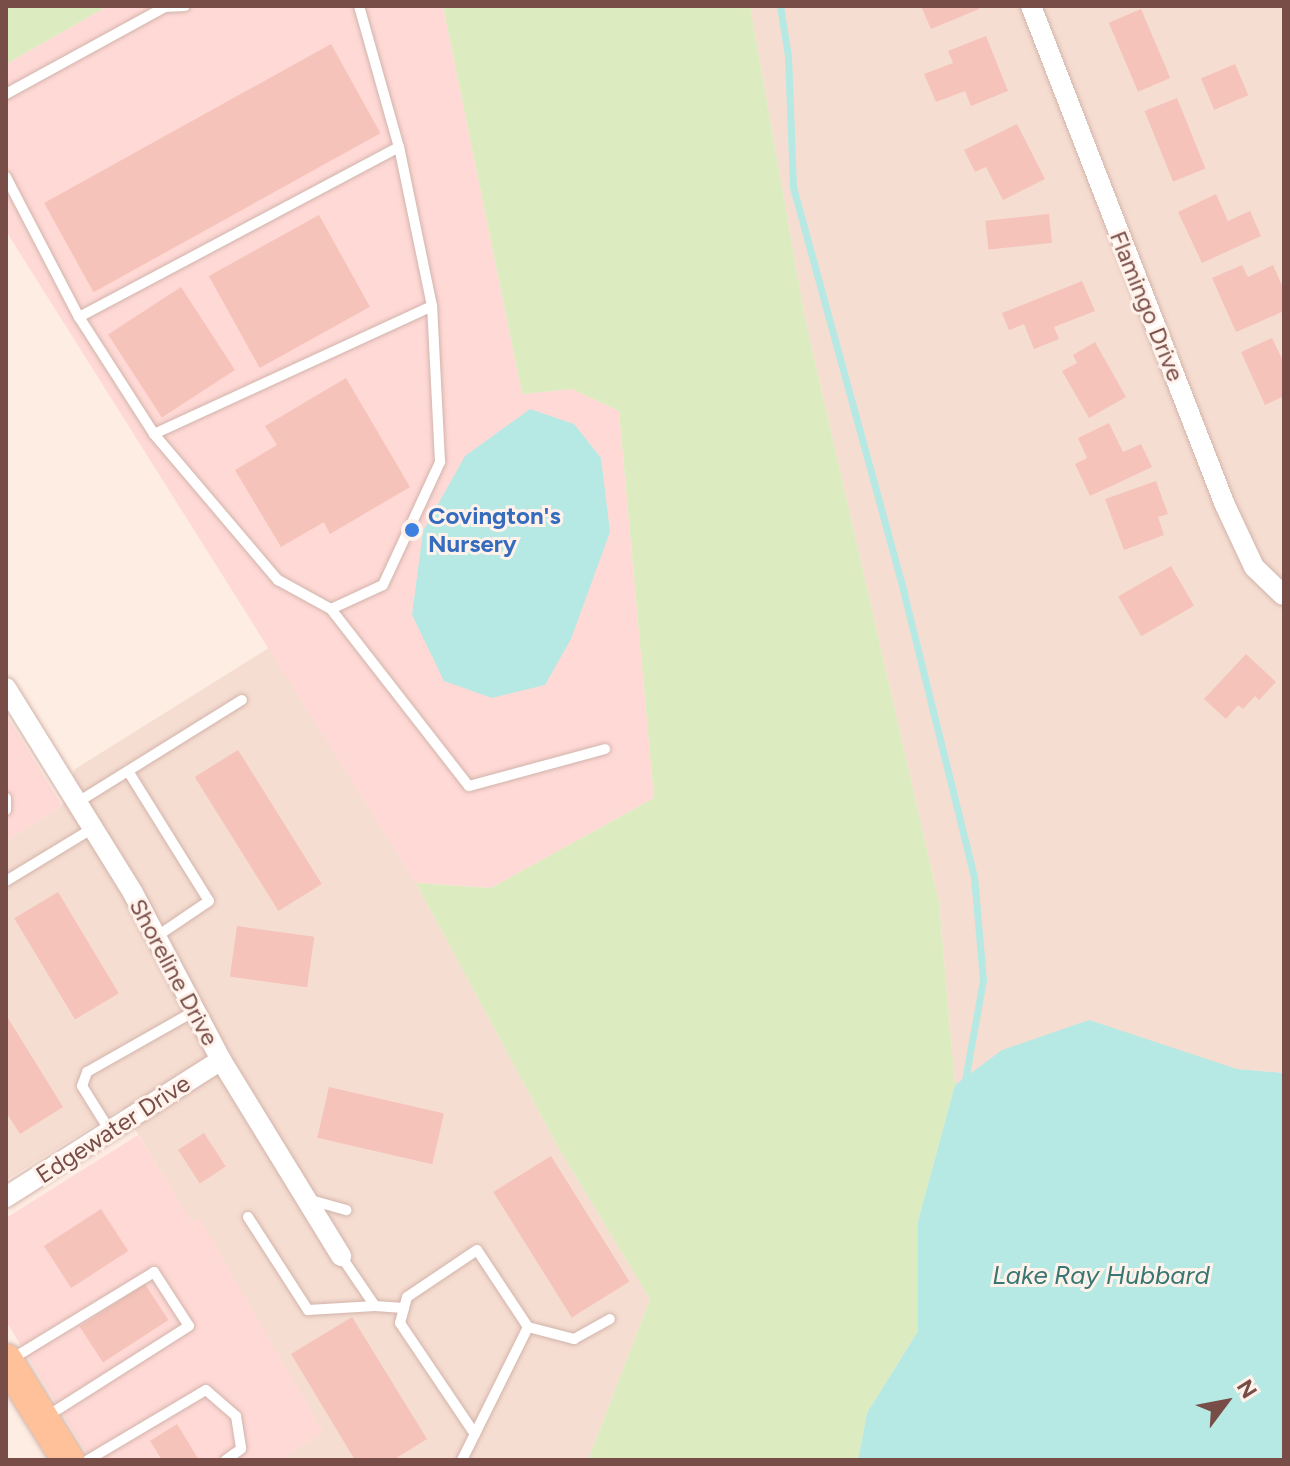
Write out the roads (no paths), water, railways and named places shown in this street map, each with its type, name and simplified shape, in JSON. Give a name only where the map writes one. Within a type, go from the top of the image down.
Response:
[{"type":"main road","points":[[10,1376],[68,1460]]},
{"type":"street","name":"Flamingo Drive","points":[[1031,6],[1225,505],[1254,567],[1283,595]]},
{"type":"street","name":"Shoreline Drive","points":[[6,688],[13,714],[94,828],[221,1060],[341,1256]]},
{"type":"street","name":"Edgewater Drive","points":[[6,1197],[221,1060]]},
{"type":"lane","points":[[6,94],[165,7],[185,6]]},
{"type":"lane","points":[[331,609],[383,585],[440,462],[432,306],[399,147],[359,6]]},
{"type":"lane","points":[[79,317],[399,147]]},
{"type":"lane","points":[[6,177],[79,317],[154,434],[278,580],[331,609],[469,786],[605,749]]},
{"type":"lane","points":[[154,434],[432,306]]},
{"type":"lane","points":[[78,802],[242,700]]},
{"type":"lane","points":[[128,771],[209,901],[156,937]]},
{"type":"lane","points":[[6,798],[6,810]]},
{"type":"lane","points":[[6,881],[94,828]]},
{"type":"lane","points":[[110,1131],[82,1086],[87,1072],[195,1011]]},
{"type":"lane","points":[[305,1198],[346,1210]]},
{"type":"lane","points":[[248,1217],[308,1310],[375,1306],[404,1308]]},
{"type":"lane","points":[[475,1434],[400,1323],[407,1297],[477,1250],[528,1327],[574,1339],[610,1319]]},
{"type":"lane","points":[[341,1256],[375,1306]]},
{"type":"lane","points":[[10,1376],[85,1313],[154,1272],[189,1326],[42,1419]]},
{"type":"lane","points":[[462,1460],[528,1327]]},
{"type":"lane","points":[[88,1460],[206,1390],[236,1416],[241,1449],[226,1460]]},
{"type":"water","points":[[530,409],[574,424],[601,458],[610,532],[571,639],[545,685],[492,698],[444,681],[412,615],[423,531],[465,456]]},
{"type":"water","name":"Lake Ray Hubbard","points":[[1089,1020],[1237,1069],[1284,1073],[1284,1460],[858,1460],[867,1413],[918,1331],[918,1221],[955,1085],[1002,1050]]},
{"type":"waterway","points":[[780,6],[788,56],[793,187],[904,594],[974,877],[983,980],[964,1086]]},
{"type":"place","name":"Covington's Nursery","points":[[412,530]]}]
